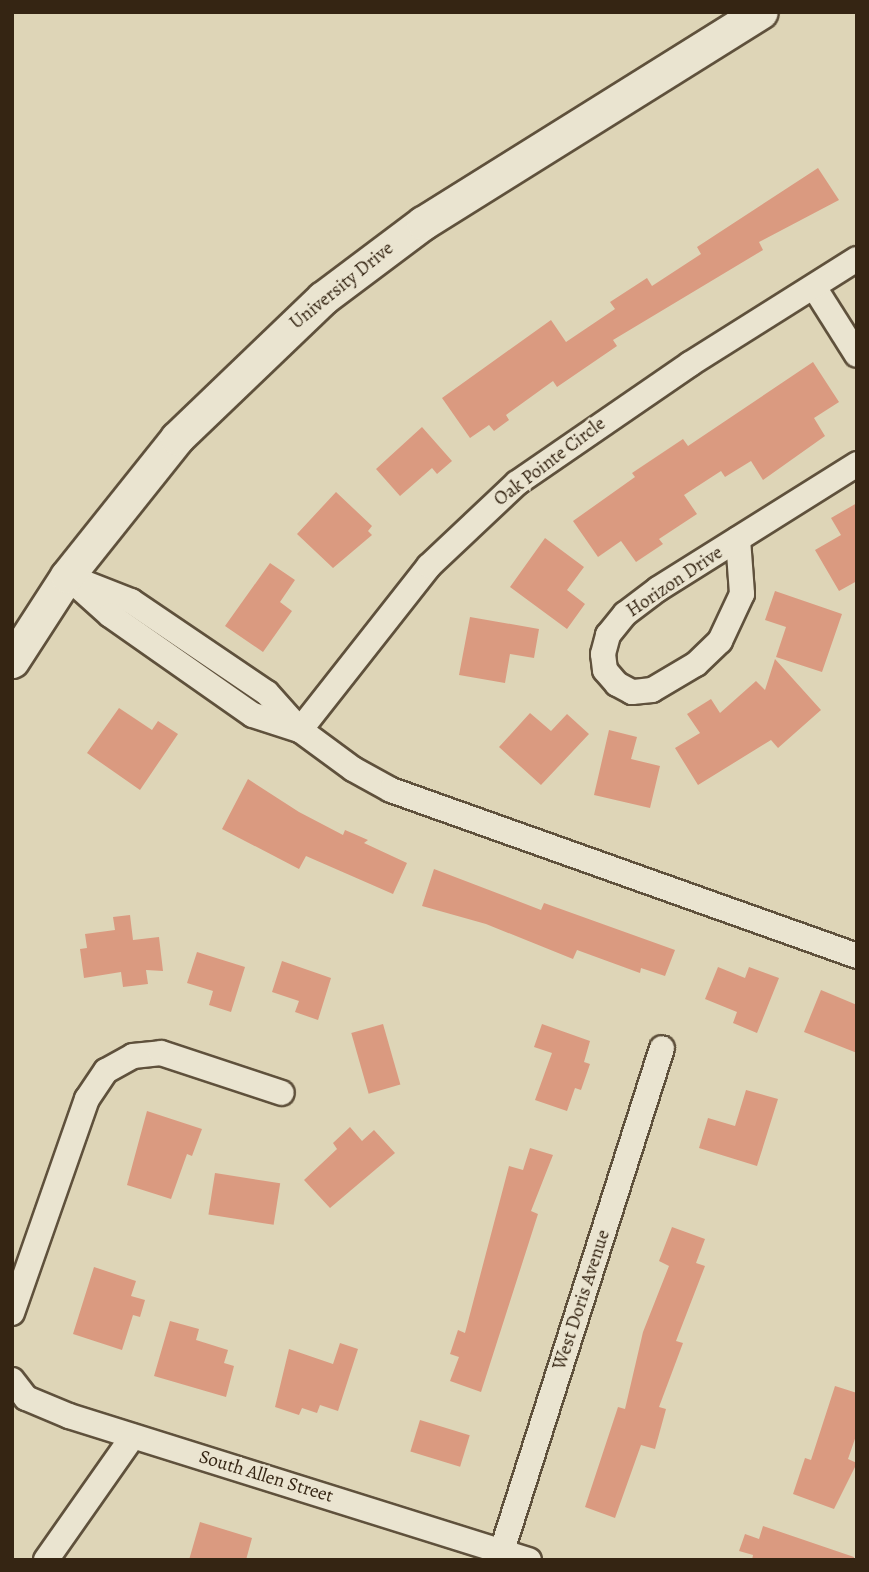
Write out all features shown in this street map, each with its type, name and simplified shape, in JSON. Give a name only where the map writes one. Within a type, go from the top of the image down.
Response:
[{"type":"main road","name":"University Drive","points":[[12,661],[67,576],[177,438],[323,298],[423,223],[761,12]]},
{"type":"street","name":"Oak Pointe Circle","points":[[300,730],[429,566],[517,483],[690,363],[857,259]]},
{"type":"street","points":[[814,286],[857,355]]},
{"type":"street","name":"Horizon Drive","points":[[738,539],[742,594],[720,641],[696,664],[652,690],[632,692],[617,684],[603,662],[604,645],[613,626],[658,589],[857,464]]},
{"type":"street","points":[[67,576],[131,601],[267,693],[300,730],[353,769],[429,806],[857,957]]},
{"type":"street","name":"West Doris Avenue","points":[[501,1556],[662,1048]]},
{"type":"street","points":[[12,1313],[87,1099],[106,1071],[133,1056],[161,1053],[282,1093]]},
{"type":"street","name":"South Allen Street","points":[[12,1380],[41,1407],[501,1556],[528,1560]]},
{"type":"street","points":[[46,1560],[133,1436]]},
{"type":"building","points":[[818,168],[839,200],[759,242],[763,250],[613,340],[617,346],[557,387],[553,381],[506,415],[509,420],[494,431],[489,425],[470,438],[442,398],[551,320],[566,342],[615,309],[610,302],[647,278],[652,286],[701,254],[697,247]]},
{"type":"building","points":[[813,362],[839,402],[814,418],[825,436],[763,480],[751,461],[725,477],[721,471],[684,495],[697,514],[659,539],[663,544],[636,562],[621,541],[598,557],[573,521],[635,477],[632,473],[683,439],[688,446]]},
{"type":"building","points":[[422,427],[452,461],[437,474],[432,468],[400,496],[376,469]]},
{"type":"building","points":[[336,492],[372,526],[368,531],[372,535],[333,568],[297,534]]},
{"type":"building","points":[[857,503],[857,581],[839,591],[815,550],[841,535],[831,518]]},
{"type":"building","points":[[545,538],[584,567],[567,590],[585,604],[567,629],[510,587]]},
{"type":"building","points":[[270,563],[295,580],[280,602],[292,611],[263,652],[225,626]]},
{"type":"building","points":[[775,591],[842,614],[822,672],[776,657],[786,627],[765,620]]},
{"type":"building","points":[[470,617],[539,629],[534,658],[510,654],[505,683],[459,675]]},
{"type":"building","points":[[775,659],[821,710],[778,748],[771,740],[698,785],[675,748],[700,733],[687,714],[711,699],[720,713],[756,681],[765,690]]},
{"type":"building","points":[[119,708],[152,730],[158,721],[178,734],[140,790],[87,753]]},
{"type":"building","points":[[530,713],[551,731],[567,714],[589,734],[541,785],[499,747]]},
{"type":"building","points":[[609,730],[637,737],[631,759],[660,766],[650,808],[594,795]]},
{"type":"building","points":[[248,779],[299,812],[343,835],[345,830],[368,840],[364,843],[407,863],[393,894],[306,856],[299,869],[222,829]]},
{"type":"building","points":[[434,869],[541,910],[544,903],[675,950],[665,976],[641,968],[640,973],[577,950],[573,959],[486,924],[422,906]]},
{"type":"building","points":[[130,915],[133,940],[159,937],[163,971],[146,970],[148,984],[123,987],[121,972],[84,978],[80,949],[87,948],[85,934],[115,930],[113,917]]},
{"type":"building","points":[[197,952],[245,967],[231,1012],[209,1005],[213,991],[187,983]]},
{"type":"building","points":[[282,961],[331,978],[318,1020],[295,1012],[299,1001],[272,992]]},
{"type":"building","points":[[718,967],[745,978],[749,967],[779,978],[757,1033],[733,1023],[737,1012],[705,999]]},
{"type":"building","points":[[821,990],[857,1005],[857,1053],[804,1032]]},
{"type":"building","points":[[383,1024],[400,1085],[369,1094],[351,1033]]},
{"type":"building","points":[[542,1024],[590,1041],[584,1062],[590,1064],[581,1090],[575,1088],[567,1111],[535,1100],[552,1053],[534,1047]]},
{"type":"building","points":[[746,1090],[778,1099],[757,1166],[699,1148],[708,1118],[735,1126]]},
{"type":"building","points":[[147,1111],[202,1129],[192,1156],[187,1154],[171,1199],[127,1185]]},
{"type":"building","points":[[350,1127],[362,1141],[374,1130],[395,1153],[330,1208],[304,1180],[337,1149],[333,1143]]},
{"type":"building","points":[[530,1148],[553,1155],[531,1211],[538,1214],[481,1392],[450,1381],[459,1357],[450,1354],[458,1330],[465,1333],[509,1166],[523,1170]]},
{"type":"building","points":[[215,1173],[280,1183],[274,1225],[208,1214]]},
{"type":"building","points":[[672,1227],[705,1239],[696,1263],[705,1266],[676,1341],[683,1343],[659,1407],[666,1409],[655,1449],[641,1445],[615,1518],[585,1507],[618,1407],[625,1409],[643,1332],[669,1266],[659,1261]]},
{"type":"building","points":[[94,1267],[136,1281],[131,1296],[145,1300],[140,1317],[133,1315],[122,1350],[73,1334]]},
{"type":"building","points":[[170,1321],[199,1329],[196,1340],[228,1350],[224,1363],[234,1366],[226,1397],[154,1376]]},
{"type":"building","points":[[340,1343],[358,1349],[338,1411],[320,1405],[317,1413],[302,1408],[299,1415],[275,1407],[289,1349],[333,1364]]},
{"type":"building","points":[[835,1386],[857,1393],[857,1433],[848,1459],[857,1463],[834,1509],[793,1494],[805,1458],[811,1460]]},
{"type":"building","points":[[420,1420],[470,1435],[460,1467],[410,1452]]},
{"type":"building","points":[[200,1522],[252,1538],[246,1560],[189,1560]]},
{"type":"building","points":[[763,1526],[854,1557],[854,1560],[752,1560],[753,1555],[739,1551],[745,1534],[759,1539]]}]
